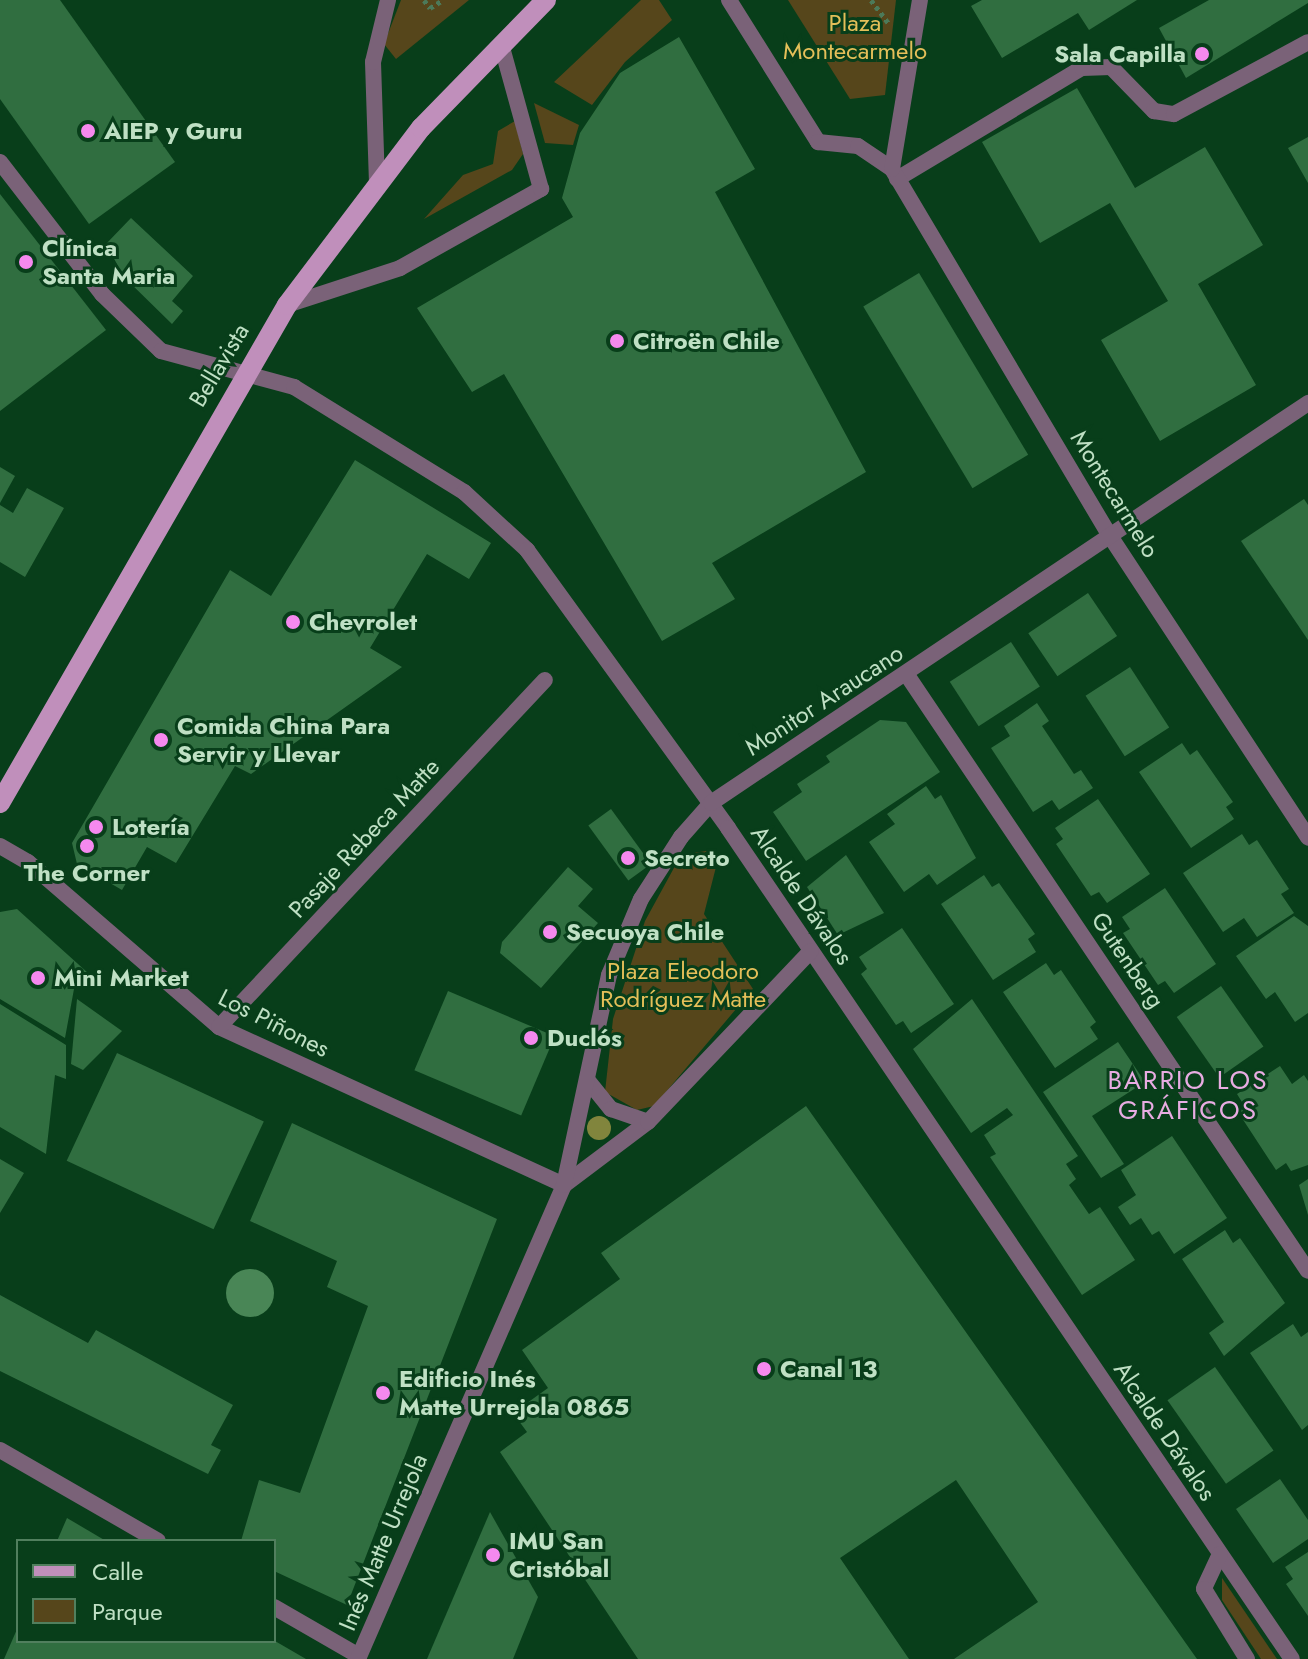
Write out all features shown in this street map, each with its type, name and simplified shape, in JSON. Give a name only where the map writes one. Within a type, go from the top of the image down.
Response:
[{"type":"main road","name":"Bellavista","points":[[0,803],[241,374],[287,305],[377,183],[501,44],[546,0]]},
{"type":"street","points":[[377,183],[373,62],[388,0]]},
{"type":"street","name":"Montecarmelo","points":[[729,0],[818,142],[858,146],[894,174],[1110,536],[1308,838]]},
{"type":"street","points":[[894,174],[920,0]]},
{"type":"street","points":[[894,174],[1082,68],[1111,67],[1154,111],[1174,114],[1308,42]]},
{"type":"street","points":[[287,305],[400,268],[541,189],[501,44]]},
{"type":"street","name":"Alcalde Dávalos","points":[[0,162],[102,294],[161,351],[303,393],[493,517],[561,592],[711,803],[1292,1659]]},
{"type":"street","name":"Monitor Araucano","points":[[564,1185],[623,936],[660,867],[711,803],[907,675],[1308,403]]},
{"type":"street","name":"Gutenberg","points":[[907,675],[1308,1271]]},
{"type":"street","name":"Pasaje Rebeca Matte","points":[[219,1027],[545,680]]},
{"type":"street","name":"Los Piñones","points":[[0,846],[28,862],[219,1027],[564,1185]]},
{"type":"street","name":"Inés Matte Urrejola","points":[[358,1658],[564,1185],[648,1122],[811,951]]},
{"type":"street","points":[[589,1082],[611,1109],[648,1122]]},
{"type":"street","points":[[0,1450],[155,1539]]},
{"type":"street","points":[[1220,1554],[1204,1589],[1247,1659]]},
{"type":"street","points":[[276,1608],[358,1658]]},
{"type":"path","points":[[424,0],[430,8],[443,0]]},
{"type":"green space","points":[[401,0],[469,0],[396,59],[384,44]]},
{"type":"green space","points":[[641,0],[659,0],[672,20],[625,62],[592,105],[554,82]]},
{"type":"green space","name":"Plaza Montecarmelo","points":[[788,0],[896,0],[885,95],[850,99]]},
{"type":"green space","points":[[534,103],[579,125],[573,145],[545,143]]},
{"type":"green space","points":[[515,121],[523,154],[512,170],[424,219],[463,175],[493,164],[498,131]]},
{"type":"green space","name":"Plaza Eleodoro Rodríguez Matte","points":[[706,851],[716,867],[704,914],[753,989],[654,1106],[637,1110],[605,1092],[613,1019],[645,921],[681,855]]},
{"type":"green space","points":[[1222,1578],[1277,1659],[1261,1659],[1222,1600]]},
{"type":"shaded area","points":[[250,1269],[267,1276],[274,1293],[267,1310],[250,1317],[233,1310],[226,1293],[233,1276]]},
{"type":"building","name":"AIEP y Guru","points":[[0,0],[60,0],[175,162],[89,224],[0,99]]},
{"type":"building","points":[[982,0],[1137,0],[1089,30],[1078,13],[1002,58],[971,6]]},
{"type":"building","name":"Sala Capilla","points":[[1209,0],[1308,0],[1308,3],[1186,78],[1159,28]]},
{"type":"building","name":"Citroën Chile","points":[[679,37],[755,169],[715,192],[866,472],[712,563],[735,599],[662,641],[504,374],[472,392],[417,308],[573,217],[562,198],[580,133],[620,73]]},
{"type":"building","points":[[1077,88],[1135,188],[1205,147],[1263,245],[1198,284],[1256,385],[1160,441],[1101,340],[1168,301],[1110,203],[1040,243],[982,142]]},
{"type":"building","points":[[1308,137],[1308,183],[1288,148]]},
{"type":"building","name":"Clínica Santa Maria","points":[[0,194],[106,330],[0,411]]},
{"type":"building","points":[[131,218],[193,276],[172,301],[183,311],[172,324],[124,277],[106,244]]},
{"type":"building","points":[[919,273],[1028,455],[972,488],[863,306]]},
{"type":"building","name":"Chevrolet","points":[[355,460],[491,543],[469,579],[427,554],[370,648],[402,667],[251,774],[235,766],[176,863],[147,847],[122,890],[77,864],[72,843],[230,570],[271,596]]},
{"type":"building","points":[[0,467],[15,476],[0,503]]},
{"type":"building","points":[[27,488],[64,508],[25,577],[0,562],[0,505],[13,513]]},
{"type":"building","points":[[1304,499],[1308,505],[1308,640],[1241,541]]},
{"type":"building","points":[[1088,593],[1117,636],[1057,676],[1028,633]]},
{"type":"building","points":[[1011,642],[1040,686],[979,726],[950,682]]},
{"type":"building","points":[[1130,667],[1169,727],[1125,756],[1086,696]]},
{"type":"building","points":[[1037,703],[1049,721],[1042,726],[1074,774],[1081,770],[1093,788],[1059,810],[1052,800],[1033,812],[991,748],[1010,736],[1004,726]]},
{"type":"building","points":[[880,720],[906,722],[940,772],[806,861],[773,812],[802,792],[797,784],[830,762],[826,756]]},
{"type":"building","points":[[1182,743],[1190,755],[1197,750],[1233,802],[1226,807],[1234,819],[1191,848],[1139,772]]},
{"type":"building","points":[[926,786],[935,799],[941,795],[976,858],[937,885],[929,874],[904,892],[869,842],[895,824],[887,814]]},
{"type":"building","points":[[1098,799],[1150,874],[1107,903],[1099,892],[1091,896],[1056,844],[1063,839],[1055,828]]},
{"type":"building","points":[[611,809],[651,864],[628,880],[588,825]]},
{"type":"building","points":[[1242,834],[1249,845],[1257,840],[1289,889],[1281,894],[1294,913],[1257,937],[1244,918],[1223,932],[1183,873]]},
{"type":"building","points":[[846,855],[884,913],[838,935],[807,887]]},
{"type":"building","name":"Secuoya Chile","points":[[568,867],[593,889],[578,906],[598,923],[541,988],[500,953],[502,942]]},
{"type":"building","points":[[984,875],[992,887],[999,883],[1035,934],[1028,939],[1036,952],[993,980],[941,904]]},
{"type":"building","points":[[1165,888],[1216,964],[1174,993],[1165,981],[1158,985],[1123,933],[1130,929],[1122,917]]},
{"type":"building","points":[[17,909],[88,973],[74,989],[65,1038],[0,999],[0,912]]},
{"type":"building","points":[[1294,916],[1308,926],[1308,1013],[1295,1022],[1275,992],[1266,999],[1236,956]]},
{"type":"building","points":[[902,928],[954,1004],[911,1033],[903,1021],[896,1025],[861,974],[867,969],[859,957]]},
{"type":"building","points":[[1046,963],[1054,975],[1061,970],[1096,1022],[1090,1027],[1098,1039],[1055,1068],[1003,992]]},
{"type":"building","points":[[1221,986],[1263,1047],[1219,1078],[1177,1017]]},
{"type":"building","points":[[448,991],[555,1036],[521,1115],[414,1070]]},
{"type":"building","points":[[77,999],[122,1031],[83,1070],[71,1064]]},
{"type":"building","points":[[972,999],[1078,1156],[1066,1164],[1076,1179],[1069,1185],[1089,1214],[1100,1207],[1135,1260],[1082,1295],[990,1157],[996,1154],[984,1135],[1013,1115],[1007,1108],[971,1133],[913,1049]]},
{"type":"building","points":[[0,1004],[66,1045],[66,1079],[55,1075],[46,1154],[0,1127]]},
{"type":"building","points":[[1118,1042],[1145,1082],[1092,1116],[1124,1164],[1101,1178],[1043,1092]]},
{"type":"building","points":[[117,1053],[264,1121],[214,1229],[67,1161]]},
{"type":"building","points":[[1280,1066],[1292,1084],[1304,1075],[1308,1081],[1308,1165],[1291,1171],[1286,1163],[1276,1170],[1238,1112],[1245,1107],[1237,1094]]},
{"type":"building","name":"Canal 13","points":[[806,1106],[1197,1659],[954,1659],[1038,1602],[956,1480],[840,1558],[909,1659],[638,1659],[500,1452],[527,1432],[513,1413],[548,1388],[522,1350],[620,1279],[601,1253]]},
{"type":"building","name":"Edificio Inés Matte Urrejola 0865","points":[[292,1123],[497,1219],[347,1605],[276,1572],[276,1539],[242,1539],[259,1480],[300,1493],[368,1306],[327,1287],[337,1261],[250,1221]]},
{"type":"building","points":[[1172,1136],[1227,1218],[1174,1254],[1159,1231],[1152,1235],[1141,1218],[1130,1225],[1118,1207],[1136,1195],[1121,1170]]},
{"type":"building","points":[[0,1159],[24,1173],[0,1213]]},
{"type":"building","points":[[1308,1179],[1308,1215],[1299,1185]]},
{"type":"building","points":[[1225,1230],[1233,1243],[1240,1238],[1285,1303],[1224,1356],[1209,1333],[1224,1322],[1182,1259]]},
{"type":"building","points":[[0,1295],[88,1343],[96,1330],[233,1405],[211,1445],[221,1450],[208,1474],[0,1371]]},
{"type":"building","points":[[1293,1324],[1301,1337],[1308,1332],[1308,1425],[1302,1430],[1250,1353]]},
{"type":"building","points":[[1215,1367],[1274,1451],[1226,1484],[1167,1400]]},
{"type":"building","points":[[1280,1479],[1308,1520],[1308,1539],[1273,1563],[1236,1509]]},
{"type":"building","name":"IMU San Cristóbal","points":[[490,1512],[538,1597],[513,1659],[427,1659]]},
{"type":"building","points":[[67,1518],[103,1539],[58,1539]]},
{"type":"building","points":[[1308,1552],[1308,1616],[1286,1584],[1293,1579],[1285,1567]]},
{"type":"building","points":[[16,1632],[16,1643],[276,1642],[306,1659],[4,1659]]},
{"type":"place","name":"Sala Capilla","points":[[1202,54]]},
{"type":"place","name":"AIEP y Guru","points":[[88,131]]},
{"type":"place","name":"Clínica Santa Maria","points":[[26,262]]},
{"type":"place","name":"Citroën Chile","points":[[617,341]]},
{"type":"place","name":"Chevrolet","points":[[293,622]]},
{"type":"place","name":"Comida China Para Servir y Llevar","points":[[161,740]]},
{"type":"place","name":"Lotería","points":[[96,827]]},
{"type":"place","name":"The Corner","points":[[87,846]]},
{"type":"place","name":"Secreto","points":[[628,858]]},
{"type":"place","name":"Secuoya Chile","points":[[550,932]]},
{"type":"place","name":"Mini Market","points":[[38,978]]},
{"type":"place","name":"Duclós","points":[[531,1038]]},
{"type":"place","name":"Canal 13","points":[[764,1369]]},
{"type":"place","name":"Edificio Inés Matte Urrejola 0865","points":[[383,1393]]},
{"type":"place","name":"IMU San Cristóbal","points":[[493,1555]]},
{"type":"district","name":"BARRIO LOS GRÁFICOS","points":[[1188,1096]]}]
